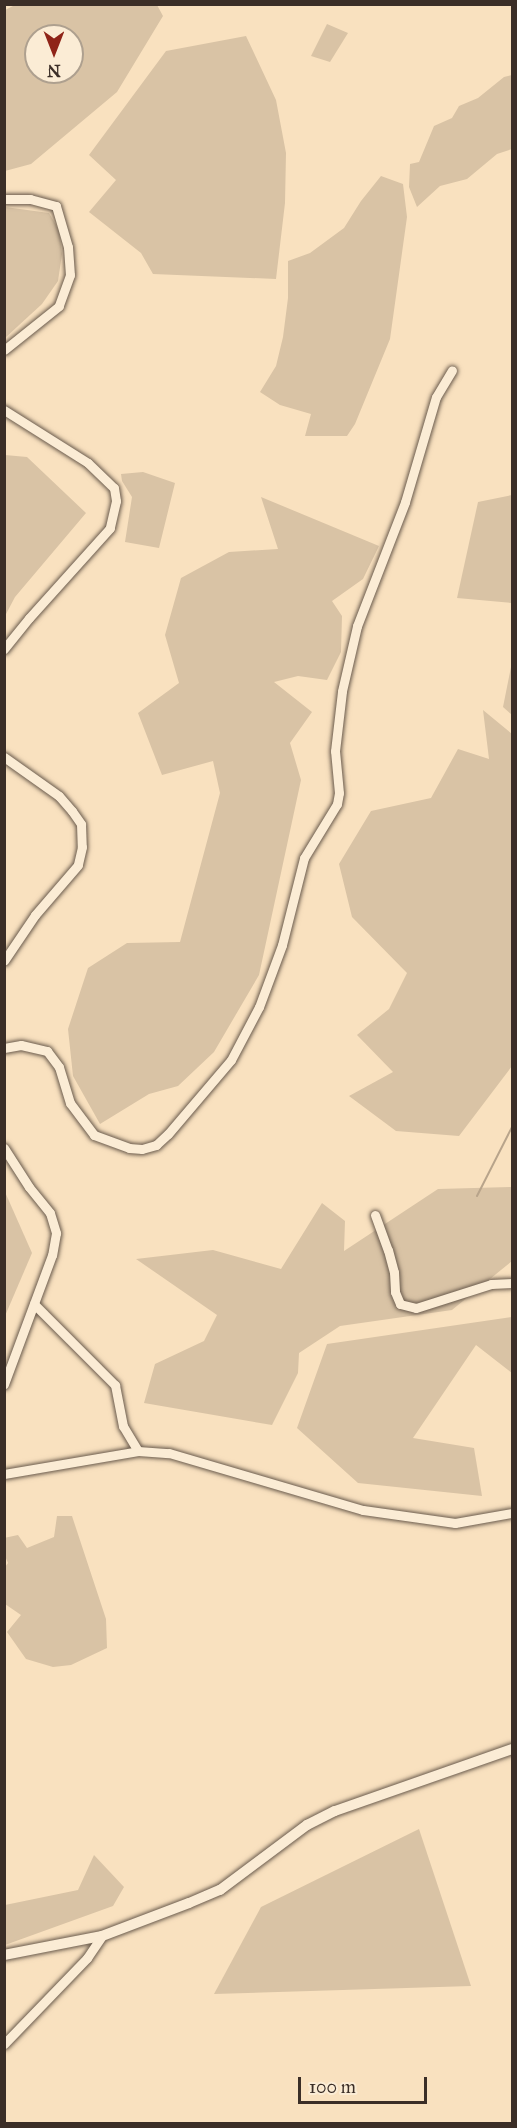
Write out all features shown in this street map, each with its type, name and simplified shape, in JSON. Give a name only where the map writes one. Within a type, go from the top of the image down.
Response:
[{"type":"street","points":[[4,199],[30,199],[56,206],[68,247],[70,275],[59,306],[4,350]]},
{"type":"street","points":[[4,1048],[21,1045],[47,1051],[59,1067],[70,1103],[94,1135],[120,1145],[142,1149],[156,1145],[168,1134],[231,1060],[258,1007],[282,945],[304,858],[337,804],[339,793],[335,751],[342,691],[357,626],[405,502],[436,397],[452,370]]},
{"type":"street","points":[[4,410],[88,463],[114,488],[116,501],[110,528],[36,609],[4,649]]},
{"type":"street","points":[[4,757],[59,796],[81,824],[82,847],[78,865],[35,915],[4,961]]},
{"type":"street","points":[[4,1148],[29,1187],[50,1213],[56,1233],[52,1255],[21,1342],[6,1368],[4,1384]]},
{"type":"street","points":[[375,1215],[388,1250],[394,1272],[395,1292],[400,1304],[416,1308],[491,1284],[513,1283]]},
{"type":"street","points":[[34,1304],[115,1385],[123,1426],[138,1451]]},
{"type":"street","points":[[4,1474],[138,1451],[169,1453],[363,1509],[455,1523],[513,1513]]},
{"type":"street","points":[[4,1955],[102,1936],[220,1890],[307,1825],[335,1811],[513,1749]]},
{"type":"street","points":[[4,2044],[87,1958],[102,1936]]},
{"type":"shaded area","points":[[17,4],[157,5],[163,16],[117,92],[31,164],[5,171],[5,10]]},
{"type":"shaded area","points":[[327,24],[348,33],[330,62],[311,56]]},
{"type":"shaded area","points":[[246,36],[276,100],[286,153],[285,203],[276,279],[153,274],[141,253],[89,212],[116,180],[89,155],[166,51]]},
{"type":"shaded area","points":[[512,75],[512,149],[497,154],[467,179],[440,186],[417,207],[409,187],[410,164],[419,162],[434,126],[452,118],[459,106],[478,98],[504,77]]},
{"type":"shaded area","points":[[381,176],[403,184],[407,217],[390,339],[355,424],[347,436],[305,436],[311,414],[280,405],[260,392],[276,366],[283,337],[288,298],[288,261],[310,253],[344,228],[361,201]]},
{"type":"shaded area","points":[[5,207],[49,213],[59,230],[62,254],[58,281],[42,304],[5,338]]},
{"type":"shaded area","points":[[5,455],[27,457],[86,513],[15,597],[5,616]]},
{"type":"shaded area","points":[[143,472],[175,483],[159,548],[125,542],[132,497],[122,481],[121,474]]},
{"type":"shaded area","points":[[512,495],[512,603],[457,598],[478,502]]},
{"type":"shaded area","points":[[261,497],[379,546],[363,579],[332,601],[342,616],[341,652],[327,680],[298,676],[274,682],[312,712],[290,743],[301,780],[259,975],[214,1052],[178,1086],[149,1094],[100,1124],[73,1076],[68,1029],[88,968],[127,943],[180,942],[220,793],[213,761],[162,775],[138,713],[179,683],[165,635],[181,578],[229,552],[278,549]]},
{"type":"shaded area","points":[[512,662],[512,715],[503,707]]},
{"type":"shaded area","points":[[483,710],[512,734],[512,1066],[459,1136],[396,1131],[349,1096],[393,1072],[357,1035],[389,1009],[407,973],[352,917],[339,864],[371,811],[431,798],[458,749],[489,759]]},
{"type":"shaded area","points":[[512,1187],[512,1261],[452,1310],[340,1326],[299,1353],[298,1373],[272,1425],[144,1403],[155,1364],[204,1341],[217,1315],[136,1259],[213,1250],[281,1269],[322,1203],[345,1221],[344,1251],[438,1189]]},
{"type":"shaded area","points":[[5,1192],[32,1253],[4,1316]]},
{"type":"shaded area","points":[[512,1317],[512,1373],[476,1345],[413,1438],[474,1448],[482,1496],[358,1483],[297,1428],[327,1344]]},
{"type":"shaded area","points":[[57,1516],[72,1516],[106,1619],[107,1648],[71,1665],[53,1667],[26,1659],[7,1632],[21,1615],[5,1604],[5,1567],[8,1563],[5,1556],[4,1538],[18,1535],[27,1548],[54,1537]]},
{"type":"shaded area","points":[[419,1829],[471,1986],[214,1994],[261,1907]]},
{"type":"shaded area","points":[[94,1855],[124,1887],[113,1906],[5,1945],[5,1905],[78,1890]]},
{"type":"waterway","points":[[477,1196],[512,1127]]}]
